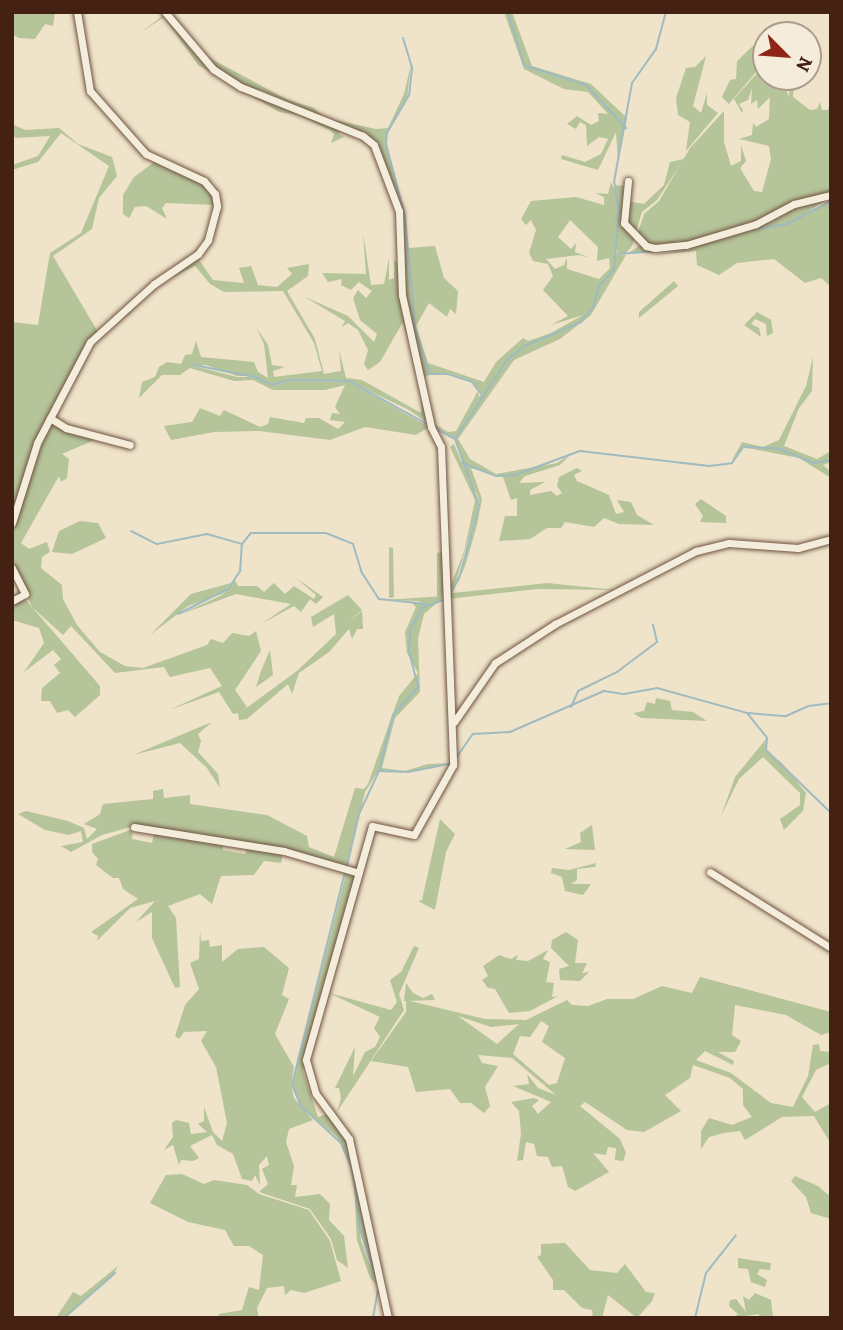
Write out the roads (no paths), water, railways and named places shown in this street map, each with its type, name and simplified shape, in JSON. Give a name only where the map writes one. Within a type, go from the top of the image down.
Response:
[{"type":"street","points":[[12,523],[30,475],[33,452],[97,335],[205,247],[216,206],[215,194],[204,181],[141,149],[90,91],[77,12]]},
{"type":"street","points":[[165,12],[213,69],[241,87],[363,136],[380,158],[399,211],[406,317],[431,427],[441,447],[454,722],[452,769],[414,835],[372,826],[306,1068],[316,1094],[349,1139],[388,1318]]},
{"type":"street","points":[[628,181],[624,223],[646,246],[655,248],[686,245],[756,224],[794,204],[831,195]]},
{"type":"street","points":[[50,418],[66,428],[130,445]]},
{"type":"street","points":[[454,722],[484,674],[509,653],[696,551],[729,543],[798,548],[831,539]]},
{"type":"street","points":[[12,568],[25,594],[12,601]]},
{"type":"street","points":[[134,827],[284,851],[359,873]]},
{"type":"street","points":[[710,872],[831,948]]},
{"type":"waterway","points":[[508,12],[524,65],[586,85],[626,128]]},
{"type":"waterway","points":[[450,595],[460,575],[479,505],[455,439],[507,360],[525,346],[581,322],[593,307],[599,286],[614,270],[619,212],[614,182],[632,83],[656,49],[666,12]]},
{"type":"waterway","points":[[403,38],[412,68],[409,95],[387,133],[386,144],[405,216],[415,329],[430,374],[448,374],[472,382],[481,394]]},
{"type":"waterway","points":[[744,231],[787,224],[831,201]]},
{"type":"waterway","points":[[618,254],[685,249]]},
{"type":"waterway","points":[[194,365],[255,377],[272,385],[291,380],[349,381],[427,424]]},
{"type":"waterway","points":[[436,429],[455,439]]},
{"type":"waterway","points":[[462,463],[496,476],[515,475],[580,451],[709,466],[732,463],[743,447],[777,448],[814,463],[831,460]]},
{"type":"waterway","points":[[131,531],[157,544],[207,534],[241,544]]},
{"type":"waterway","points":[[178,614],[228,589],[240,571],[242,544],[251,533],[326,533],[353,544],[362,573],[379,599],[427,604]]},
{"type":"waterway","points":[[347,866],[359,814],[379,771],[393,715],[418,687],[409,650],[410,630],[422,608],[443,600]]},
{"type":"waterway","points":[[571,707],[578,691],[617,672],[657,642],[653,624]]},
{"type":"waterway","points":[[456,758],[473,734],[510,732],[604,691],[624,694],[657,688],[747,713],[767,738],[766,750],[831,813]]},
{"type":"waterway","points":[[748,713],[786,716],[808,706],[831,703]]},
{"type":"waterway","points":[[379,771],[408,772],[449,764]]},
{"type":"waterway","points":[[345,872],[292,1085],[301,1106],[341,1143],[352,1169]]},
{"type":"waterway","points":[[354,1178],[360,1230],[376,1278]]},
{"type":"waterway","points":[[695,1318],[706,1273],[736,1235]]},
{"type":"waterway","points":[[64,1318],[115,1273]]},
{"type":"waterway","points":[[373,1318],[378,1290]]}]
